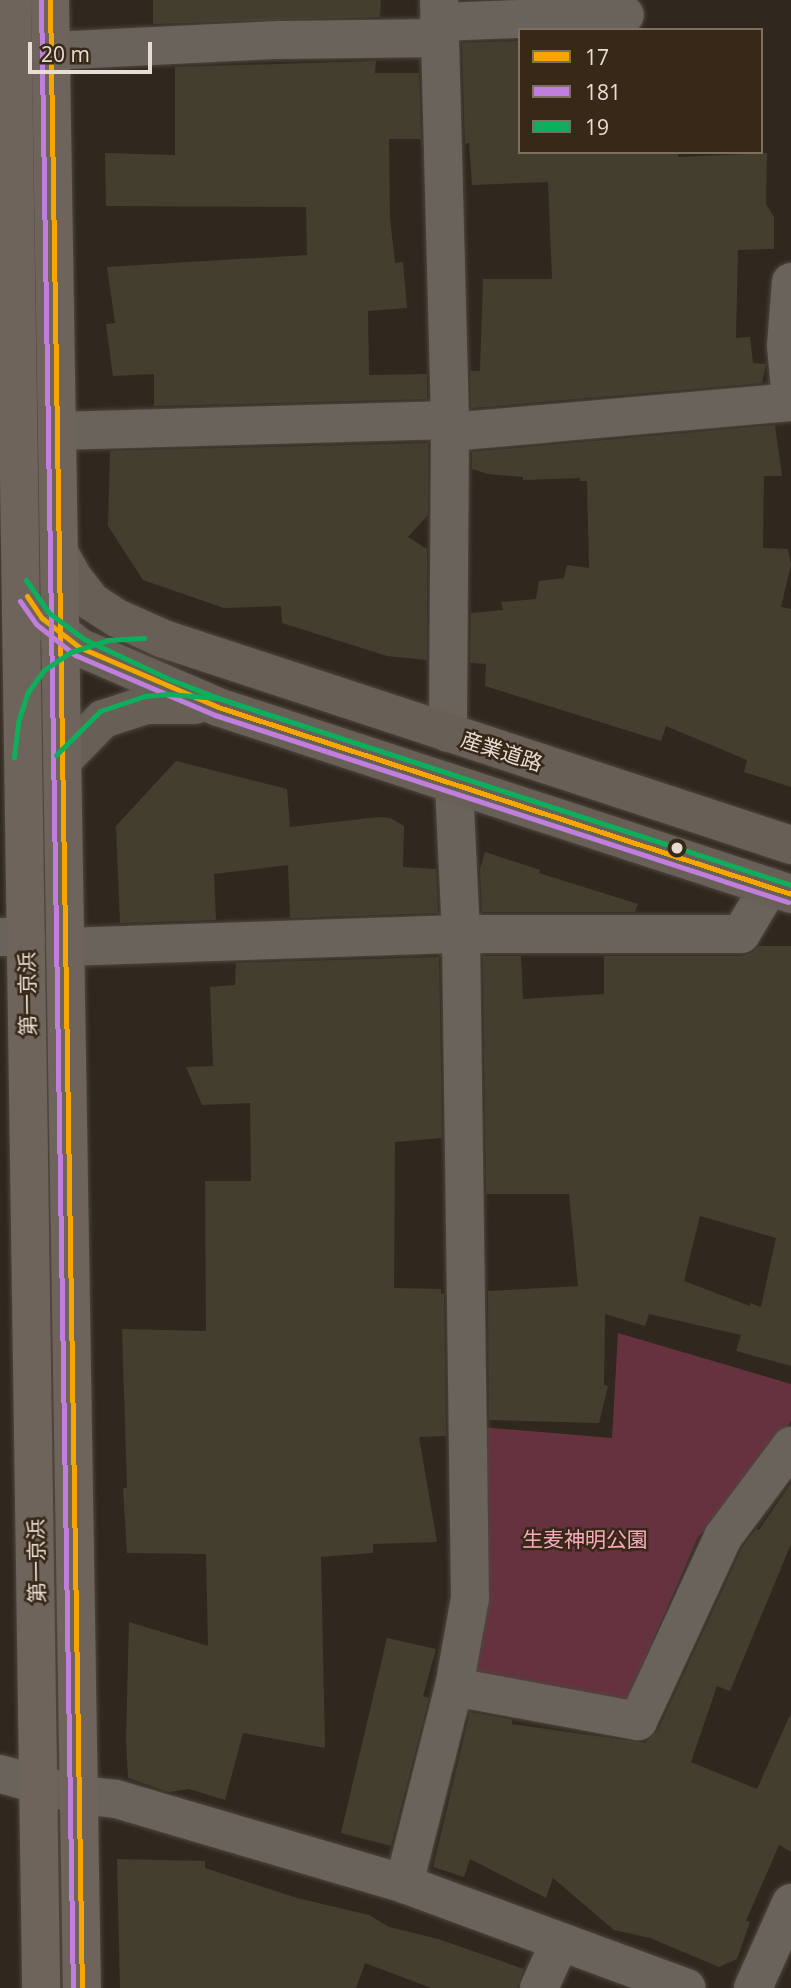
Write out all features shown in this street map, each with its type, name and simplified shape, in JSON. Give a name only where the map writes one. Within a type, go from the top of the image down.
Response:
[{"type":"highway","name":"第一京浜","points":[[12,0],[9,374],[19,585],[23,758],[13,937],[39,1785],[41,1988]]},
{"type":"highway","name":"第一京浜","points":[[50,0],[61,556],[73,652],[62,761],[82,1988]]},
{"type":"main road","name":"産業道路","points":[[61,556],[74,579],[92,601],[117,618],[213,656],[791,845]]},
{"type":"main road","points":[[19,585],[42,618],[73,652],[218,707],[780,891]]},
{"type":"main road","name":"産業道路","points":[[73,652],[150,646],[176,648],[213,656]]},
{"type":"main road","points":[[23,758],[27,723],[36,695],[73,652]]},
{"type":"main road","points":[[62,761],[103,719],[136,708],[168,703],[218,707]]},
{"type":"street","points":[[51,51],[279,40],[440,20],[625,15]]},
{"type":"street","points":[[440,20],[450,426],[448,733]]},
{"type":"street","points":[[57,432],[450,426],[791,400],[786,346],[791,282]]},
{"type":"street","points":[[404,1884],[454,1686],[470,1598],[461,934],[454,785]]},
{"type":"street","points":[[65,947],[461,934],[741,934],[780,891]]},
{"type":"street","points":[[454,1686],[638,1721],[723,1537],[791,1446]]},
{"type":"street","points":[[0,1774],[79,1795],[116,1799],[404,1884],[686,1988]]},
{"type":"street","points":[[753,1988],[791,1903]]},
{"type":"street","points":[[539,1988],[560,1942]]},
{"type":"green space","name":"生麦神明公園","points":[[618,1333],[791,1384],[791,1421],[758,1469],[698,1537],[627,1700],[467,1672],[480,1427],[612,1438]]},
{"type":"building","points":[[153,0],[381,0],[380,17],[153,24]]},
{"type":"building","points":[[518,41],[518,154],[678,154],[678,157],[767,153],[766,204],[774,217],[774,249],[738,250],[736,338],[750,337],[753,363],[766,364],[762,383],[471,408],[470,371],[480,371],[483,279],[552,279],[548,182],[472,185],[469,143],[465,144],[462,43]]},
{"type":"building","points":[[376,61],[375,73],[419,73],[421,139],[389,139],[390,218],[395,263],[403,262],[407,308],[368,311],[369,375],[427,374],[427,399],[154,406],[154,374],[113,376],[106,324],[115,323],[107,267],[307,255],[306,207],[106,206],[105,153],[175,155],[175,67]]},
{"type":"building","points":[[775,425],[782,476],[764,476],[763,548],[788,549],[791,565],[781,607],[791,609],[791,787],[744,772],[747,760],[666,726],[661,741],[485,686],[486,664],[470,663],[471,613],[503,610],[501,602],[536,599],[539,581],[564,578],[567,565],[589,568],[587,481],[580,481],[580,478],[523,480],[523,477],[488,474],[472,469],[472,452]]},
{"type":"building","points":[[428,443],[428,515],[408,537],[427,549],[427,660],[387,656],[282,623],[281,606],[224,608],[143,580],[108,526],[110,451]]},
{"type":"building","points":[[176,761],[287,789],[290,827],[379,817],[390,818],[404,826],[403,867],[436,869],[438,913],[290,918],[288,865],[214,874],[216,920],[120,923],[116,826]]},
{"type":"building","points":[[485,852],[540,870],[539,873],[638,904],[635,912],[482,912],[480,869]]},
{"type":"building","points":[[759,946],[791,946],[791,1366],[736,1351],[741,1335],[649,1314],[645,1326],[605,1314],[604,1385],[608,1386],[599,1423],[489,1420],[488,1291],[578,1286],[569,1194],[486,1194],[483,956],[521,956],[523,999],[604,994],[604,956],[741,956],[751,953]],"holes":[[[700,1216],[776,1238],[761,1307],[750,1303],[750,1306],[684,1281]]]},
{"type":"building","points":[[439,957],[442,1138],[395,1142],[394,1288],[441,1289],[441,1294],[444,1293],[446,1436],[419,1437],[437,1542],[373,1544],[373,1553],[321,1557],[325,1748],[243,1733],[225,1800],[189,1789],[169,1792],[128,1778],[126,1741],[129,1622],[208,1646],[206,1554],[127,1553],[123,1488],[127,1488],[122,1329],[206,1331],[205,1181],[251,1181],[250,1103],[202,1105],[186,1067],[213,1066],[210,987],[235,985],[236,963]]},
{"type":"building","points":[[791,1483],[791,1544],[730,1691],[717,1686],[691,1762],[757,1789],[791,1713],[791,1852],[779,1845],[746,1921],[750,1922],[737,1959],[719,1967],[650,1938],[614,1930],[553,1878],[546,1898],[470,1859],[464,1877],[433,1867],[470,1712],[512,1720],[512,1724],[645,1743],[658,1730],[742,1548],[756,1529],[759,1530]]},
{"type":"building","points":[[387,1638],[436,1649],[423,1696],[429,1698],[391,1846],[341,1833]]},
{"type":"building","points":[[117,1859],[205,1861],[205,1868],[297,1898],[369,1915],[389,1927],[438,1939],[524,1969],[517,1988],[431,1988],[365,1963],[356,1988],[120,1988]]},
{"type":"transit line","name":"181","points":[[41,0],[73,1988]]},
{"type":"transit line","name":"17","points":[[50,0],[82,1988]]},
{"type":"transit line","name":"19","points":[[26,580],[48,612],[84,639],[169,679],[221,699],[791,885]]},
{"type":"transit line","name":"17","points":[[27,596],[42,618],[79,647],[218,707],[791,894]]},
{"type":"transit line","name":"181","points":[[20,601],[36,624],[75,655],[215,715],[788,902]]},
{"type":"transit line","name":"19","points":[[14,757],[18,722],[28,692],[44,670],[71,652],[107,640],[144,638]]},
{"type":"transit line","name":"19","points":[[56,755],[100,711],[145,696],[168,694],[219,698]]}]
